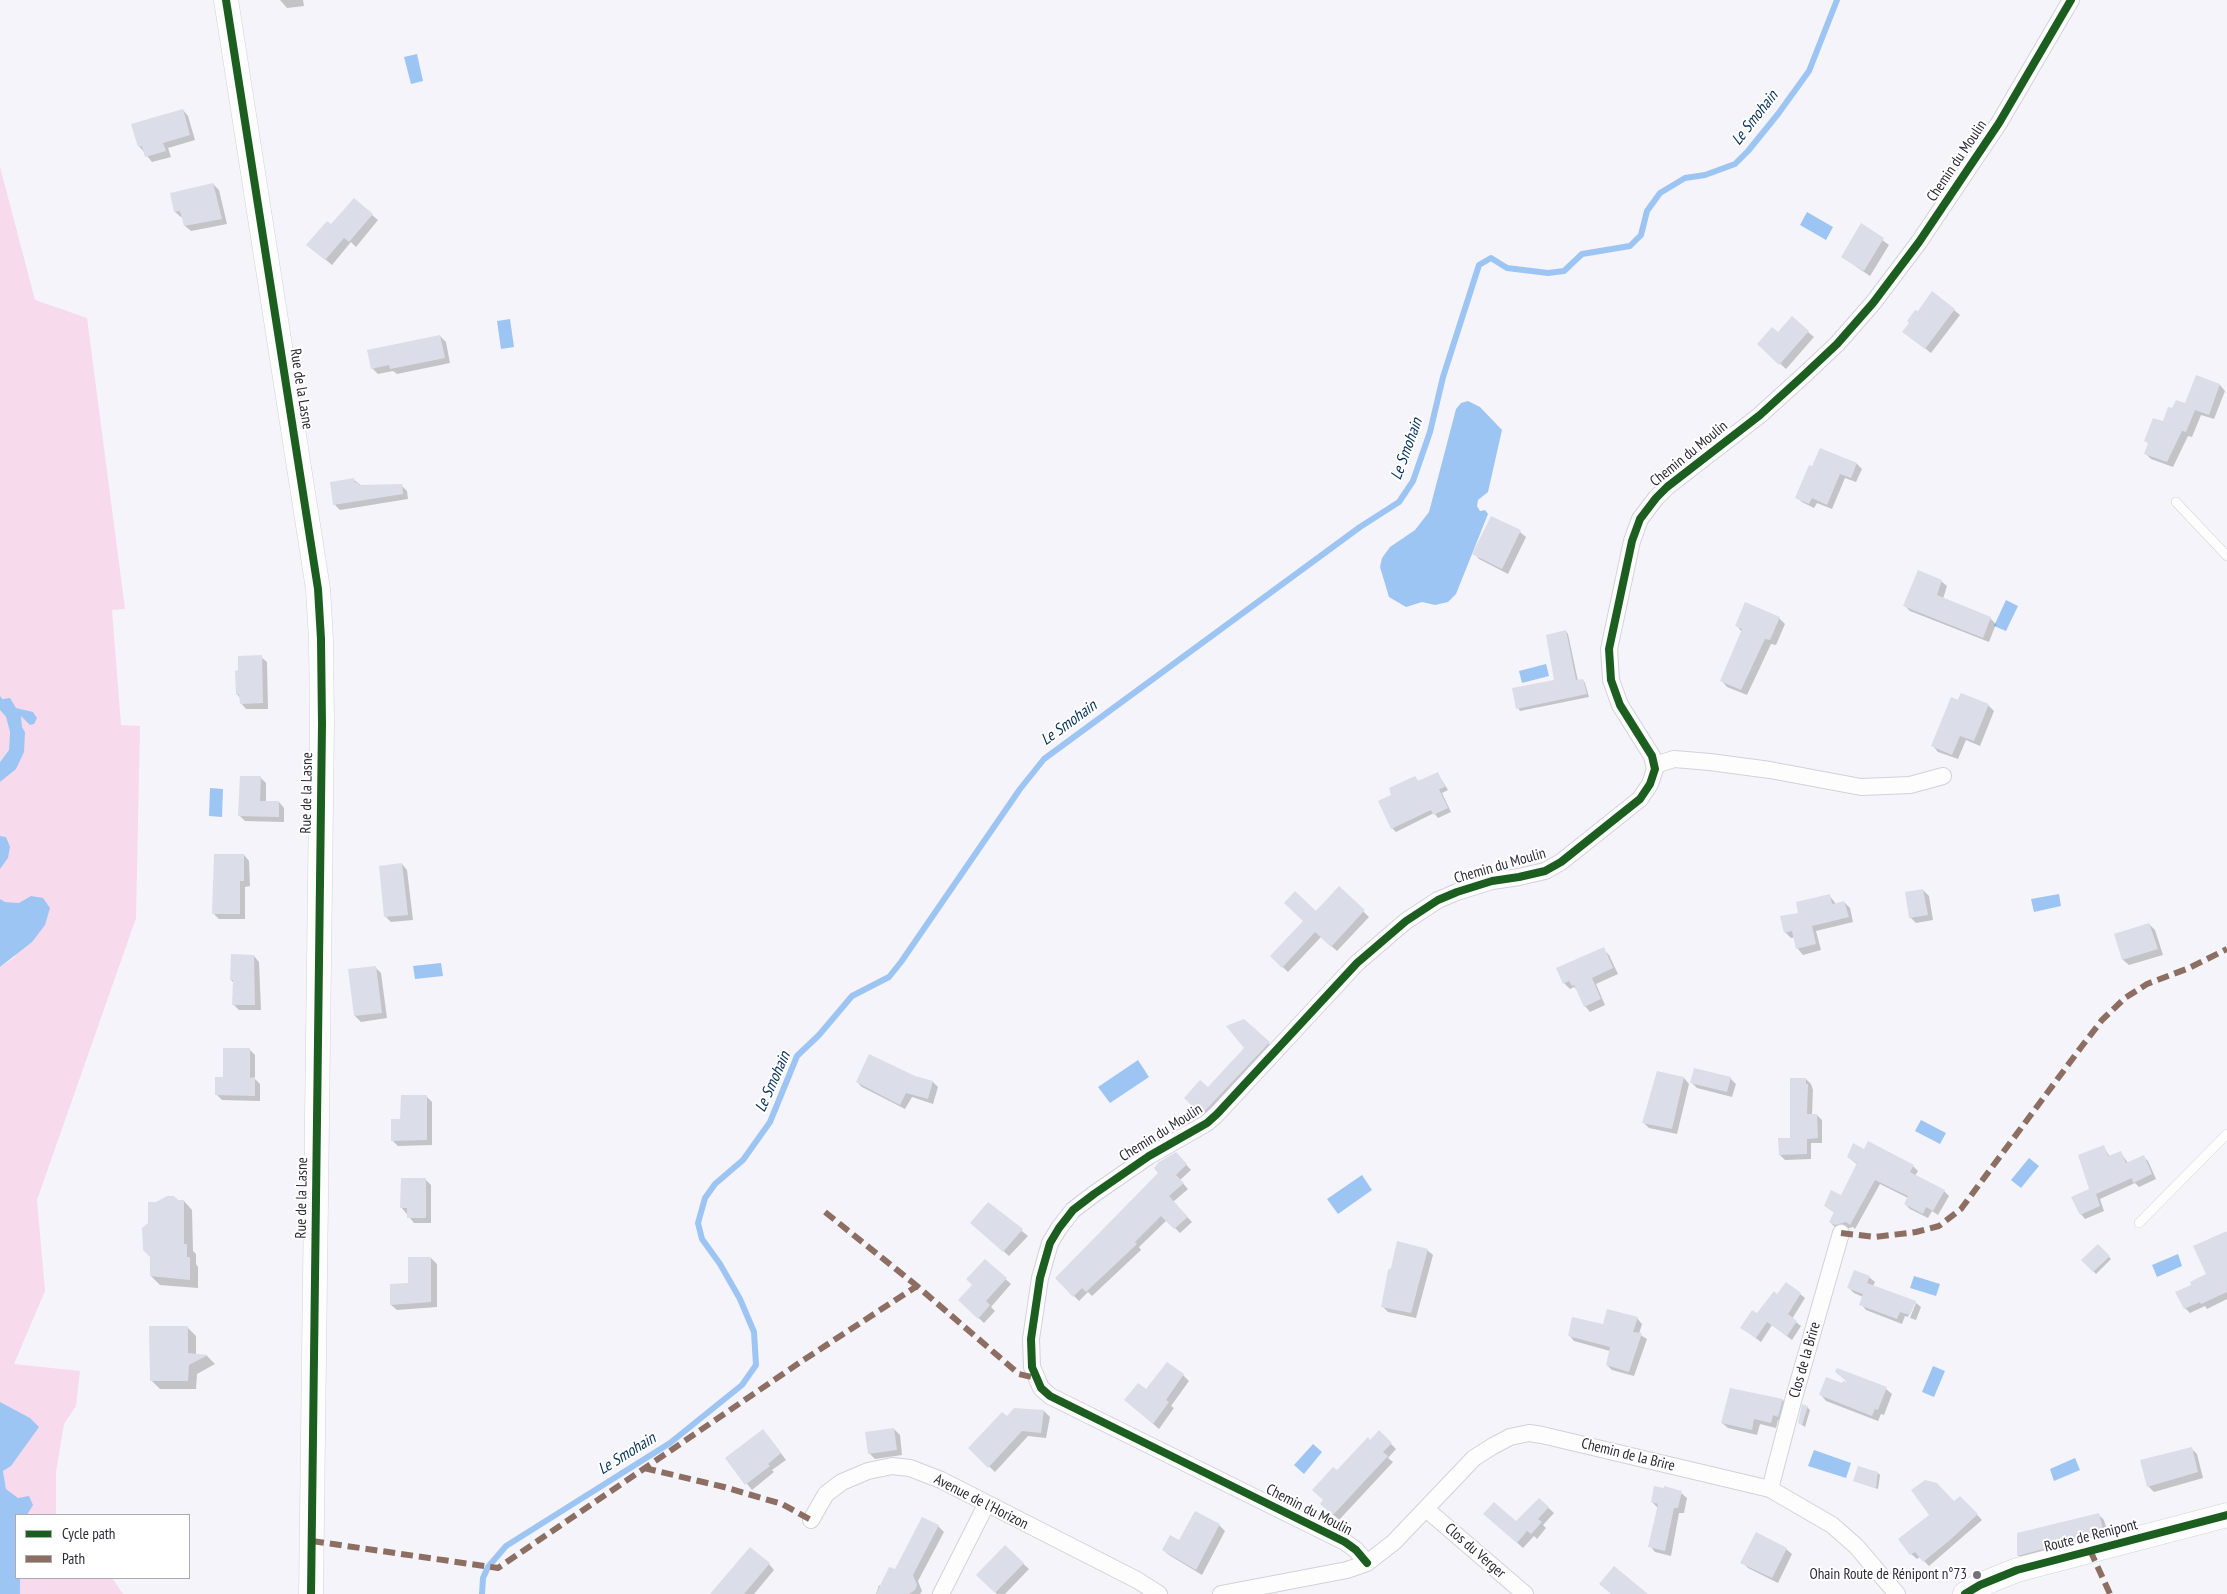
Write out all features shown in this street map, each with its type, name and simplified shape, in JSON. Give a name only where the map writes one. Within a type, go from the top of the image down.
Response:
[{"type":"street","name":"Rue de la Lasne","points":[[226,0],[318,589],[321,639],[322,724],[311,1594]]},
{"type":"street","name":"Chemin du Moulin","points":[[1367,1563],[1356,1550],[1345,1542],[1050,1396],[1041,1388],[1032,1367],[1032,1339],[1040,1278],[1050,1243],[1073,1210],[1127,1170],[1207,1123],[1217,1114],[1357,964],[1406,921],[1438,900],[1457,892],[1492,881],[1519,878],[1545,871],[1561,862],[1640,799],[1650,784],[1656,769],[1652,756],[1620,705],[1611,680],[1609,649],[1632,541],[1640,519],[1656,498],[1668,487],[1760,415],[1804,375],[1837,344],[1873,303],[1919,242],[1999,123],[2071,0]]},
{"type":"street","points":[[1655,765],[1674,760],[1710,762],[1861,787],[1910,785],[1943,776]]},
{"type":"street","name":"Clos de la Brire","points":[[1770,1489],[1793,1400],[1842,1233]]},
{"type":"street","name":"Chemin de la Brire","points":[[1367,1563],[1394,1542],[1474,1458],[1510,1437],[1528,1434],[1542,1435],[1770,1489],[1832,1526],[1856,1546],[1897,1594]]},
{"type":"street","name":"Avenue de l'Horizon","points":[[811,1520],[826,1494],[842,1482],[868,1471],[892,1466],[910,1468],[941,1480],[986,1505],[1137,1580],[1159,1594]]},
{"type":"street","points":[[941,1594],[986,1505]]},
{"type":"street","name":"Clos du Verger","points":[[1426,1508],[1525,1594]]},
{"type":"street","name":"Route de Renipont","points":[[1965,1594],[1980,1585],[2017,1570],[2227,1515]]},
{"type":"street","points":[[1221,1594],[1347,1570],[1367,1563]]},
{"type":"lane","points":[[2176,502],[2227,556]]},
{"type":"lane","points":[[2139,1223],[2227,1134]]},
{"type":"shaded area","points":[[0,167],[35,300],[87,318],[125,609],[112,610],[121,725],[140,726],[136,918],[37,1200],[45,1291],[14,1364],[80,1371],[76,1406],[64,1424],[56,1472],[56,1514],[26,1514],[18,1498],[6,1489],[3,1471],[11,1466],[3,1405],[0,1402],[0,967],[15,957],[19,903],[5,902],[0,899],[0,869],[8,858],[6,837],[0,836],[0,782],[25,732],[22,727],[21,715],[11,703],[0,696]]},
{"type":"shaded area","points":[[0,710],[6,717],[10,732],[9,750],[0,762]]},
{"type":"shaded area","points":[[20,1579],[113,1579],[123,1594],[20,1594]]},
{"type":"water","points":[[417,54],[423,81],[411,84],[404,57]]},
{"type":"water","points":[[1807,212],[1833,227],[1826,240],[1800,225]]},
{"type":"water","points":[[510,319],[514,347],[501,349],[497,321]]},
{"type":"water","points":[[1468,401],[1480,407],[1502,430],[1488,492],[1478,500],[1477,506],[1480,511],[1485,510],[1488,514],[1456,594],[1448,602],[1435,605],[1422,602],[1406,607],[1389,597],[1380,567],[1382,558],[1390,547],[1415,530],[1429,512],[1456,409],[1461,403]]},
{"type":"water","points":[[2006,600],[2018,606],[2006,631],[1994,626]]},
{"type":"water","points":[[1546,664],[1549,676],[1522,683],[1519,671]]},
{"type":"water","points":[[0,696],[3,699],[10,698],[16,708],[33,712],[37,718],[34,724],[30,725],[21,716],[22,727],[25,732],[24,752],[16,769],[0,782],[0,762],[9,750],[10,732],[6,717],[0,710]]},
{"type":"water","points":[[210,788],[223,789],[222,817],[209,816]]},
{"type":"water","points":[[0,836],[6,837],[10,847],[8,858],[0,869]]},
{"type":"water","points":[[2059,894],[2061,906],[2034,912],[2031,899]]},
{"type":"water","points":[[31,896],[43,898],[50,908],[45,925],[32,942],[0,967],[0,899],[5,902],[19,903]]},
{"type":"water","points":[[441,963],[443,976],[415,979],[413,966]]},
{"type":"water","points":[[1138,1060],[1149,1077],[1110,1103],[1098,1087]]},
{"type":"water","points":[[1921,1120],[1946,1133],[1940,1144],[1915,1131]]},
{"type":"water","points":[[2029,1158],[2039,1166],[2021,1188],[2011,1180]]},
{"type":"water","points":[[1362,1175],[1372,1190],[1338,1214],[1327,1199]]},
{"type":"water","points":[[2178,1254],[2182,1266],[2157,1277],[2152,1265]]},
{"type":"water","points":[[1914,1276],[1940,1284],[1936,1296],[1910,1288]]},
{"type":"water","points":[[1933,1366],[1945,1371],[1934,1397],[1922,1392]]},
{"type":"water","points":[[0,1402],[30,1418],[39,1427],[11,1466],[3,1471],[6,1489],[18,1498],[29,1496],[33,1505],[28,1514],[15,1514],[15,1579],[20,1579],[20,1594],[0,1594]]},
{"type":"water","points":[[1313,1444],[1322,1452],[1304,1474],[1294,1465]]},
{"type":"water","points":[[1814,1450],[1851,1463],[1846,1478],[1808,1466]]},
{"type":"water","points":[[2075,1458],[2080,1470],[2054,1481],[2050,1469]]},
{"type":"building","points":[[183,109],[190,135],[163,143],[166,151],[145,157],[142,146],[138,147],[131,124]]},
{"type":"building","points":[[213,183],[222,219],[184,226],[180,211],[174,212],[170,193]]},
{"type":"building","points":[[354,198],[373,214],[349,242],[344,238],[325,260],[306,245],[327,221],[331,224]]},
{"type":"building","points":[[1861,223],[1884,238],[1864,271],[1841,257]]},
{"type":"building","points":[[1932,291],[1955,309],[1925,349],[1902,332],[1915,310],[1918,311]]},
{"type":"building","points":[[1792,316],[1809,331],[1779,365],[1757,344],[1772,327],[1778,332]]},
{"type":"building","points":[[440,335],[445,358],[390,369],[389,365],[371,369],[367,350]]},
{"type":"building","points":[[2196,375],[2220,384],[2209,415],[2195,410],[2186,432],[2182,431],[2167,462],[2144,454],[2148,443],[2144,441],[2153,418],[2163,421],[2168,407],[2172,408],[2176,400],[2185,403]]},
{"type":"building","points":[[1820,448],[1857,463],[1851,478],[1840,474],[1827,505],[1812,498],[1809,504],[1795,498],[1809,465],[1812,466]]},
{"type":"building","points":[[354,478],[355,483],[359,482],[359,485],[402,484],[403,494],[333,505],[330,482]]},
{"type":"building","points":[[1491,516],[1521,530],[1502,569],[1472,554]]},
{"type":"building","points":[[1918,570],[1942,580],[1937,595],[1991,617],[1983,638],[1903,606]]},
{"type":"building","points":[[1745,602],[1780,617],[1770,640],[1765,639],[1741,690],[1720,681],[1742,629],[1735,626]]},
{"type":"building","points":[[1566,630],[1576,680],[1583,679],[1587,694],[1516,709],[1512,688],[1554,680],[1546,635]]},
{"type":"building","points":[[262,655],[263,703],[240,704],[239,694],[236,695],[235,671],[238,670],[238,656]]},
{"type":"building","points":[[1961,693],[1989,704],[1974,741],[1960,736],[1952,755],[1931,746],[1951,697],[1958,700]]},
{"type":"building","points":[[1438,772],[1445,787],[1439,789],[1448,808],[1433,815],[1431,810],[1391,829],[1378,801],[1391,795],[1389,788],[1415,776],[1418,781]]},
{"type":"building","points":[[240,776],[261,776],[260,801],[279,801],[279,817],[238,816]]},
{"type":"building","points":[[214,854],[244,854],[244,881],[240,881],[240,914],[212,914]]},
{"type":"building","points":[[402,863],[408,915],[384,917],[379,866]]},
{"type":"building","points":[[1339,886],[1365,910],[1331,947],[1315,932],[1282,968],[1270,956],[1303,921],[1284,903],[1295,891],[1316,911]]},
{"type":"building","points":[[1923,889],[1928,915],[1909,918],[1905,892]]},
{"type":"building","points":[[1830,894],[1832,904],[1844,901],[1849,917],[1812,926],[1816,944],[1796,949],[1792,931],[1784,933],[1780,916],[1798,913],[1796,902]]},
{"type":"building","points":[[2149,923],[2158,949],[2122,960],[2114,934]]},
{"type":"building","points":[[1604,947],[1613,968],[1592,978],[1601,999],[1584,1007],[1574,985],[1572,986],[1569,981],[1563,984],[1556,968]]},
{"type":"building","points":[[231,954],[254,955],[255,1005],[232,1005],[233,980],[230,980]]},
{"type":"building","points":[[376,966],[382,1013],[354,1016],[348,969]]},
{"type":"building","points":[[1244,1019],[1270,1042],[1201,1115],[1184,1098],[1200,1080],[1208,1087],[1244,1048],[1226,1026]]},
{"type":"building","points":[[223,1048],[250,1048],[250,1078],[255,1077],[255,1096],[215,1095],[215,1077],[223,1077]]},
{"type":"building","points":[[869,1054],[915,1076],[933,1081],[928,1099],[906,1093],[900,1105],[856,1082]]},
{"type":"building","points":[[1694,1068],[1731,1077],[1727,1092],[1690,1083]]},
{"type":"building","points":[[1657,1071],[1684,1077],[1672,1129],[1642,1123]]},
{"type":"building","points":[[1790,1078],[1806,1078],[1806,1084],[1808,1084],[1807,1114],[1817,1114],[1818,1138],[1807,1139],[1807,1154],[1779,1155],[1778,1138],[1790,1138]]},
{"type":"building","points":[[401,1095],[427,1095],[427,1140],[391,1141],[391,1119],[400,1119]]},
{"type":"building","points":[[1868,1141],[1914,1165],[1910,1172],[1945,1190],[1933,1211],[1926,1207],[1923,1214],[1904,1204],[1908,1196],[1875,1180],[1850,1225],[1846,1222],[1835,1225],[1829,1222],[1834,1212],[1824,1206],[1831,1190],[1841,1195],[1857,1163],[1847,1157],[1853,1143],[1864,1149]]},
{"type":"building","points":[[2104,1145],[2108,1156],[2121,1151],[2126,1163],[2144,1155],[2152,1174],[2133,1183],[2132,1178],[2096,1194],[2100,1206],[2080,1215],[2071,1197],[2089,1189],[2078,1155]]},
{"type":"building","points":[[1176,1152],[1187,1164],[1176,1175],[1184,1183],[1169,1196],[1188,1217],[1174,1229],[1161,1216],[1135,1242],[1137,1244],[1086,1292],[1082,1288],[1073,1297],[1055,1278],[1158,1173],[1154,1168],[1159,1162]]},
{"type":"building","points":[[401,1178],[426,1178],[426,1218],[407,1218],[407,1208],[400,1208]]},
{"type":"building","points":[[167,1196],[174,1196],[178,1200],[184,1200],[184,1244],[187,1244],[187,1257],[190,1257],[190,1280],[150,1276],[150,1257],[143,1250],[142,1228],[148,1223],[148,1202],[156,1202]]},
{"type":"building","points":[[988,1202],[1023,1229],[1003,1252],[970,1223]]},
{"type":"building","points":[[2227,1231],[2227,1292],[2201,1304],[2200,1302],[2184,1309],[2175,1292],[2191,1285],[2190,1282],[2206,1274],[2193,1246]]},
{"type":"building","points":[[1397,1241],[1428,1249],[1411,1313],[1381,1307],[1388,1270],[1391,1268]]},
{"type":"building","points":[[2098,1244],[2110,1256],[2093,1272],[2081,1260]]},
{"type":"building","points":[[408,1257],[431,1257],[431,1302],[390,1305],[390,1284],[408,1283]]},
{"type":"building","points":[[985,1259],[1007,1278],[986,1301],[990,1305],[978,1319],[958,1300],[972,1285],[966,1279]]},
{"type":"building","points":[[1854,1270],[1870,1276],[1867,1283],[1916,1301],[1910,1315],[1900,1312],[1897,1319],[1859,1305],[1863,1294],[1847,1288]]},
{"type":"building","points":[[1786,1282],[1801,1293],[1788,1314],[1797,1321],[1787,1336],[1767,1322],[1756,1338],[1740,1328],[1752,1310],[1757,1313],[1774,1291],[1777,1294]]},
{"type":"building","points":[[1607,1309],[1638,1317],[1633,1332],[1642,1333],[1629,1372],[1606,1365],[1610,1347],[1568,1336],[1572,1317],[1603,1324]]},
{"type":"building","points":[[149,1326],[188,1326],[188,1353],[208,1355],[189,1365],[188,1381],[150,1381]]},
{"type":"building","points":[[1167,1362],[1184,1374],[1166,1400],[1169,1402],[1153,1424],[1124,1400],[1138,1383],[1146,1389]]},
{"type":"building","points":[[1837,1368],[1887,1387],[1878,1410],[1875,1409],[1872,1416],[1819,1395],[1826,1377],[1842,1383],[1843,1381],[1848,1382],[1835,1372]]},
{"type":"building","points":[[1730,1388],[1783,1399],[1778,1417],[1773,1415],[1771,1423],[1754,1419],[1752,1430],[1721,1423]]},
{"type":"building","points":[[1802,1404],[1808,1406],[1802,1425],[1798,1423]]},
{"type":"building","points":[[1014,1408],[1044,1410],[1041,1433],[1022,1431],[988,1468],[968,1448],[1002,1412],[1007,1416]]},
{"type":"building","points":[[894,1428],[897,1450],[868,1454],[865,1432]]},
{"type":"building","points":[[763,1429],[781,1453],[768,1464],[770,1466],[745,1485],[725,1458]]},
{"type":"building","points":[[1379,1430],[1392,1443],[1383,1452],[1388,1456],[1333,1515],[1320,1504],[1323,1500],[1312,1490],[1333,1467],[1337,1470],[1368,1437],[1370,1440]]},
{"type":"building","points":[[2192,1447],[2198,1472],[2147,1487],[2140,1460]]},
{"type":"building","points":[[1858,1466],[1878,1472],[1876,1488],[1853,1481]]},
{"type":"building","points":[[1925,1480],[1937,1483],[1954,1501],[1960,1496],[1978,1514],[1923,1562],[1915,1552],[1910,1555],[1898,1539],[1929,1515],[1911,1490]]},
{"type":"building","points":[[1654,1486],[1664,1488],[1664,1486],[1682,1491],[1678,1508],[1674,1508],[1665,1551],[1648,1547],[1658,1504],[1651,1502]]},
{"type":"building","points":[[1539,1498],[1549,1507],[1538,1519],[1542,1522],[1531,1534],[1527,1531],[1517,1543],[1483,1514],[1494,1502],[1516,1521]]},
{"type":"building","points":[[1195,1511],[1220,1524],[1196,1570],[1162,1550],[1170,1535],[1179,1540]]},
{"type":"building","points":[[2099,1513],[2104,1533],[2017,1556],[2017,1533]]},
{"type":"building","points":[[922,1517],[939,1525],[913,1575],[917,1585],[915,1590],[909,1594],[876,1594],[889,1567],[895,1569]]},
{"type":"building","points":[[1756,1532],[1787,1548],[1772,1578],[1740,1563]]},
{"type":"building","points":[[1005,1545],[1024,1563],[995,1593],[976,1575]]},
{"type":"building","points":[[750,1547],[770,1563],[744,1594],[710,1594]]},
{"type":"building","points":[[1614,1566],[1648,1594],[1611,1594],[1599,1584]]},
{"type":"waterway","name":"Le Smohain","points":[[482,1594],[483,1578],[488,1567],[506,1546],[670,1443],[742,1385],[756,1365],[754,1332],[740,1299],[720,1264],[702,1239],[698,1223],[705,1198],[715,1184],[743,1160],[770,1122],[797,1056],[819,1035],[852,996],[889,977],[1020,789],[1044,759],[1360,527],[1399,502],[1413,481],[1430,432],[1443,377],[1479,265],[1491,258],[1507,268],[1548,273],[1564,271],[1582,254],[1630,246],[1641,235],[1647,211],[1660,193],[1685,178],[1705,175],[1735,164],[1748,151],[1809,71],[1837,0]]},
{"type":"marked path","points":[[1841,1233],[1875,1237],[1916,1232],[1939,1226],[1961,1209],[2102,1020],[2125,998],[2147,984],[2189,968],[2227,949]]},
{"type":"marked path","points":[[825,1212],[917,1286]]},
{"type":"marked path","points":[[312,1541],[498,1568],[802,1361],[917,1286],[1019,1374],[1036,1378]]},
{"type":"marked path","points":[[644,1468],[724,1487],[782,1504],[811,1520]]},
{"type":"marked path","points":[[2090,1550],[2110,1594]]},
{"type":"cycle path","points":[[226,0],[318,589],[321,639],[322,724],[311,1594]]},
{"type":"cycle path","points":[[1367,1563],[1356,1550],[1345,1542],[1050,1396],[1041,1388],[1032,1367],[1031,1339],[1040,1278],[1050,1243],[1073,1210],[1149,1156],[1207,1123],[1217,1114],[1357,963],[1406,921],[1438,900],[1457,892],[1492,881],[1545,871],[1561,862],[1640,799],[1650,784],[1655,769],[1652,756],[1620,705],[1611,680],[1609,649],[1632,541],[1640,519],[1667,487],[1760,415],[1804,375],[1837,344],[1873,303],[1919,242],[1999,123],[2071,0]]},
{"type":"cycle path","points":[[1965,1594],[1980,1585],[2017,1570],[2227,1515]]},
{"type":"place","name":"Ohain Route de Rénipont n°73","points":[[1977,1575]]}]
